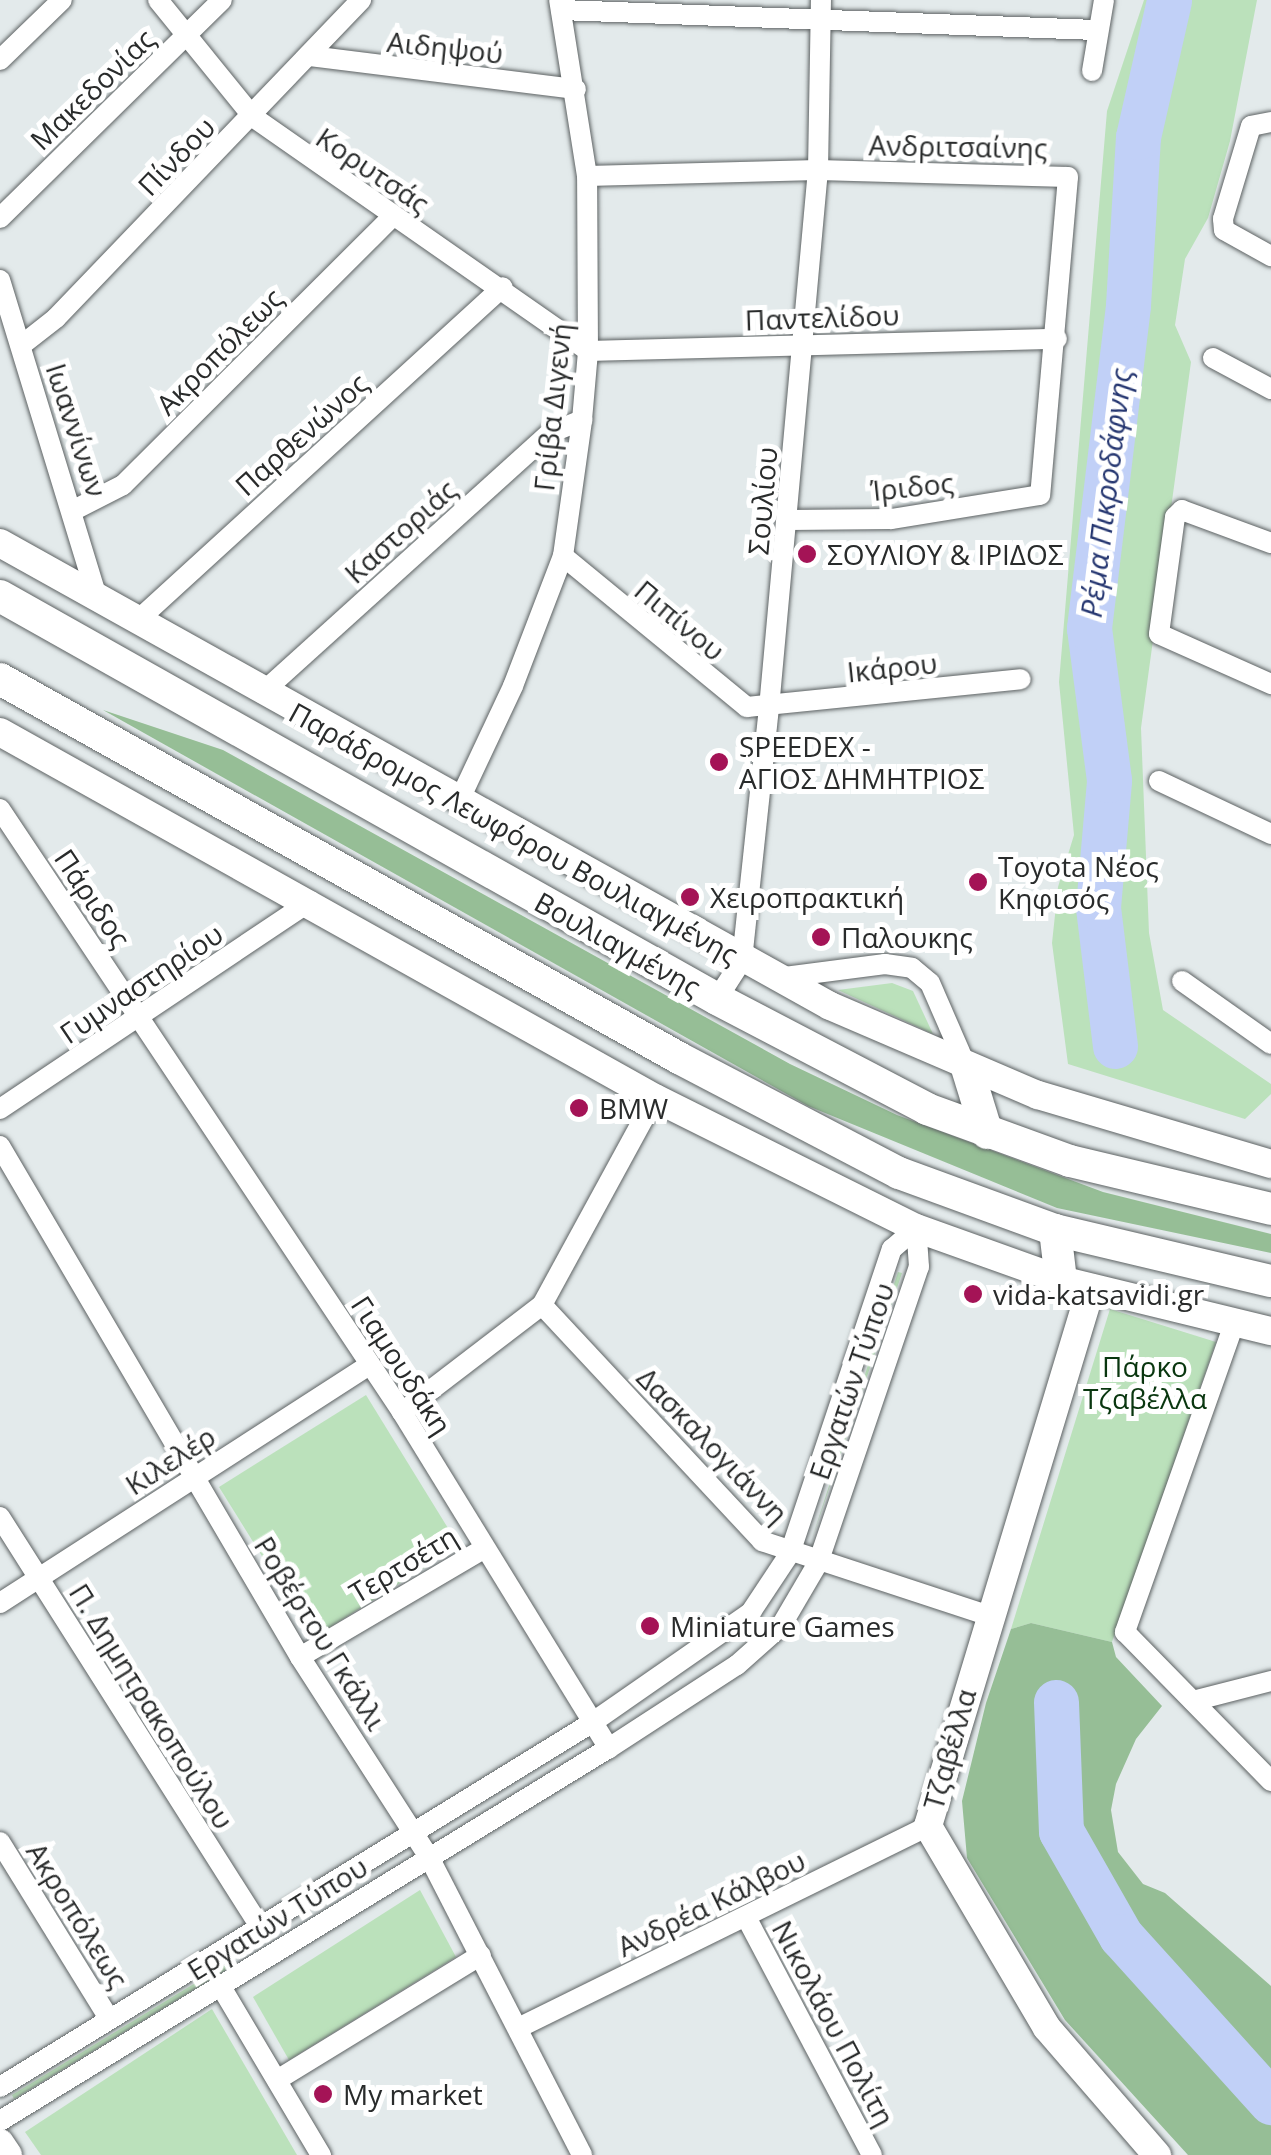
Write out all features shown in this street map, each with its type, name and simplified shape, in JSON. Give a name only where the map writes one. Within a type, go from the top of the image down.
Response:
[{"type":"main road","name":"Βουλιαγμένης","points":[[0,596],[717,999],[986,1133],[1121,1175],[1271,1209]]},
{"type":"main road","points":[[0,678],[678,1058],[899,1173],[1055,1230],[1271,1282]]},
{"type":"main road","points":[[967,1068],[986,1133]]},
{"type":"main road","points":[[1055,1230],[1076,1284]]},
{"type":"street","points":[[0,60],[62,0]]},
{"type":"street","name":"Κορυτσάς","points":[[158,0],[253,117],[588,351]]},
{"type":"street","name":"Μακεδονίας","points":[[0,218],[222,0]]},
{"type":"street","name":"Πίνδου","points":[[23,344],[253,117],[361,0]]},
{"type":"street","points":[[1092,71],[1104,0]]},
{"type":"street","points":[[560,5],[821,8],[1097,30]]},
{"type":"street","name":"Γρίβα Διγενή","points":[[459,801],[513,686],[562,556],[582,420],[588,351],[587,176],[560,5]]},
{"type":"street","name":"Σουλίου","points":[[717,999],[742,960],[769,708],[818,170],[821,8]]},
{"type":"street","name":"Αιδηψού","points":[[310,56],[576,89]]},
{"type":"street","points":[[1265,121],[1251,126],[1224,230],[1271,256]]},
{"type":"street","name":"Ανδριτσαίνης","points":[[587,176],[818,170],[1068,178],[1057,339],[1040,495]]},
{"type":"street","name":"Ακροπόλεως","points":[[74,510],[123,485],[392,216]]},
{"type":"street","name":"Ιωαννίνων","points":[[0,280],[5,307],[23,344],[74,510],[97,598]]},
{"type":"street","name":"Παρθενώνος","points":[[137,621],[502,288]]},
{"type":"street","name":"Παντελίδου","points":[[588,351],[1057,339]]},
{"type":"street","points":[[1212,358],[1271,389]]},
{"type":"street","name":"Καστοριάς","points":[[262,692],[550,432],[582,420]]},
{"type":"street","name":"Ίριδος","points":[[788,520],[892,519],[1040,495]]},
{"type":"street","points":[[1271,543],[1182,510],[1175,517],[1160,634],[1271,684]]},
{"type":"street","name":"Παράδρομος Λεωφόρου Βουλιαγμένης","points":[[0,543],[776,978],[967,1068],[1271,1164]]},
{"type":"street","name":"Πιπίνου","points":[[562,556],[730,698],[769,708]]},
{"type":"street","name":"Ικάρου","points":[[769,708],[1021,679]]},
{"type":"street","points":[[0,732],[311,901],[655,1098],[916,1228],[1076,1284],[1271,1331]]},
{"type":"street","points":[[1159,781],[1271,834]]},
{"type":"street","name":"Πάριδος","points":[[0,808],[140,1018]]},
{"type":"street","name":"Γυμναστηρίου","points":[[0,1109],[311,901]]},
{"type":"street","points":[[776,978],[885,964],[912,968],[930,983],[967,1068]]},
{"type":"street","points":[[1182,981],[1271,1044]]},
{"type":"street","name":"Γιαμουδάκη","points":[[140,1018],[402,1412],[608,1748]]},
{"type":"street","points":[[402,1412],[542,1305],[655,1098]]},
{"type":"street","name":"Ροβέρτου Γκάλλι","points":[[0,1146],[300,1656],[414,1832],[481,1954],[582,2155]]},
{"type":"street","name":"Εργατών Τύπου","points":[[0,2087],[258,1924],[593,1722],[751,1612],[790,1553],[892,1249],[916,1228]]},
{"type":"street","name":"Εργατών Τύπου","points":[[0,2120],[608,1748],[762,1644],[796,1609],[818,1562],[919,1267],[916,1228]]},
{"type":"street","name":"Τζαβέλλα","points":[[1076,1284],[928,1826],[1047,2028],[1158,2155]]},
{"type":"street","name":"Δασκαλογιάννη","points":[[542,1305],[762,1541],[987,1615]]},
{"type":"street","points":[[1234,1324],[1125,1632],[1271,1781]]},
{"type":"street","name":"Κιλελέρ","points":[[0,1603],[370,1365]]},
{"type":"street","name":"Π. Δημητρακοπούλου","points":[[0,1517],[258,1924]]},
{"type":"street","name":"Τερτσέτη","points":[[300,1656],[483,1548]]},
{"type":"street","points":[[1192,1701],[1271,1681]]},
{"type":"street","name":"Ανδρέα Κάλβου","points":[[518,2028],[928,1826]]},
{"type":"street","name":"Ακροπόλεως","points":[[0,1842],[108,2017]]},
{"type":"street","name":"Νικολάου Πολίτη","points":[[746,1917],[872,2155]]},
{"type":"street","points":[[276,2080],[481,1954]]},
{"type":"street","points":[[220,1985],[321,2155]]},
{"type":"street","points":[[0,2143],[8,2155]]},
{"type":"green space","points":[[1144,0],[1257,0],[1230,141],[1208,218],[1185,259],[1175,325],[1191,362],[1141,728],[1149,933],[1163,1010],[1271,1084],[1271,1094],[1245,1119],[1068,1064],[1052,943],[1058,887],[1074,835],[1059,682],[1107,111]]},
{"type":"green space","points":[[103,710],[223,750],[790,1064],[897,1115],[1103,1192],[1271,1234],[1271,1253],[1057,1208],[808,1106]]},
{"type":"green space","points":[[892,983],[913,991],[933,1034],[838,990]]},
{"type":"green space","points":[[898,1272],[902,1273],[811,1542]]},
{"type":"green space","name":"Πάρκο Τζαβέλλα","points":[[1110,1309],[1216,1342],[1112,1642],[1031,1623],[1011,1629]]},
{"type":"green space","points":[[366,1395],[459,1546],[313,1638],[219,1487]]},
{"type":"green space","points":[[1031,1623],[1112,1642],[1116,1657],[1162,1706],[1136,1739],[1116,1784],[1111,1810],[1118,1852],[1143,1884],[1165,1893],[1271,1986],[1271,2155],[1188,2155],[1065,2020],[967,1858],[962,1801],[986,1703],[1011,1629]]},
{"type":"green space","points":[[420,1890],[456,1957],[289,2060],[253,1997]]},
{"type":"green space","points":[[228,1963],[231,1967],[14,2099],[12,2095]]},
{"type":"green space","points":[[212,2009],[297,2155],[41,2155],[25,2132]]},
{"type":"waterway","name":"Ρέμα Πικροδάφνης","points":[[1115,1046],[1098,907],[1109,780],[1089,628],[1128,305],[1138,137],[1169,0]]},
{"type":"waterway","name":"Ρέμα Πικροδάφνης","points":[[1056,1702],[1061,1831],[1121,1936],[1271,2102]]},
{"type":"place","name":"ΣΟΥΛΙΟΥ & ΙΡΙΔΟΣ","points":[[807,554]]},
{"type":"place","name":"SPEEDEX - ΑΓΙΟΣ ΔΗΜΗΤΡΙΟΣ","points":[[719,762]]},
{"type":"place","name":"Toyota Νέος Κηφισός","points":[[978,882]]},
{"type":"place","name":"Χειροπρακτική","points":[[690,897]]},
{"type":"place","name":"Παλουκης","points":[[821,937]]},
{"type":"place","name":"BMW","points":[[579,1108]]},
{"type":"place","name":"vida-katsavidi.gr","points":[[973,1294]]},
{"type":"place","name":"Miniature Games","points":[[650,1626]]},
{"type":"place","name":"My market","points":[[323,2094]]}]
